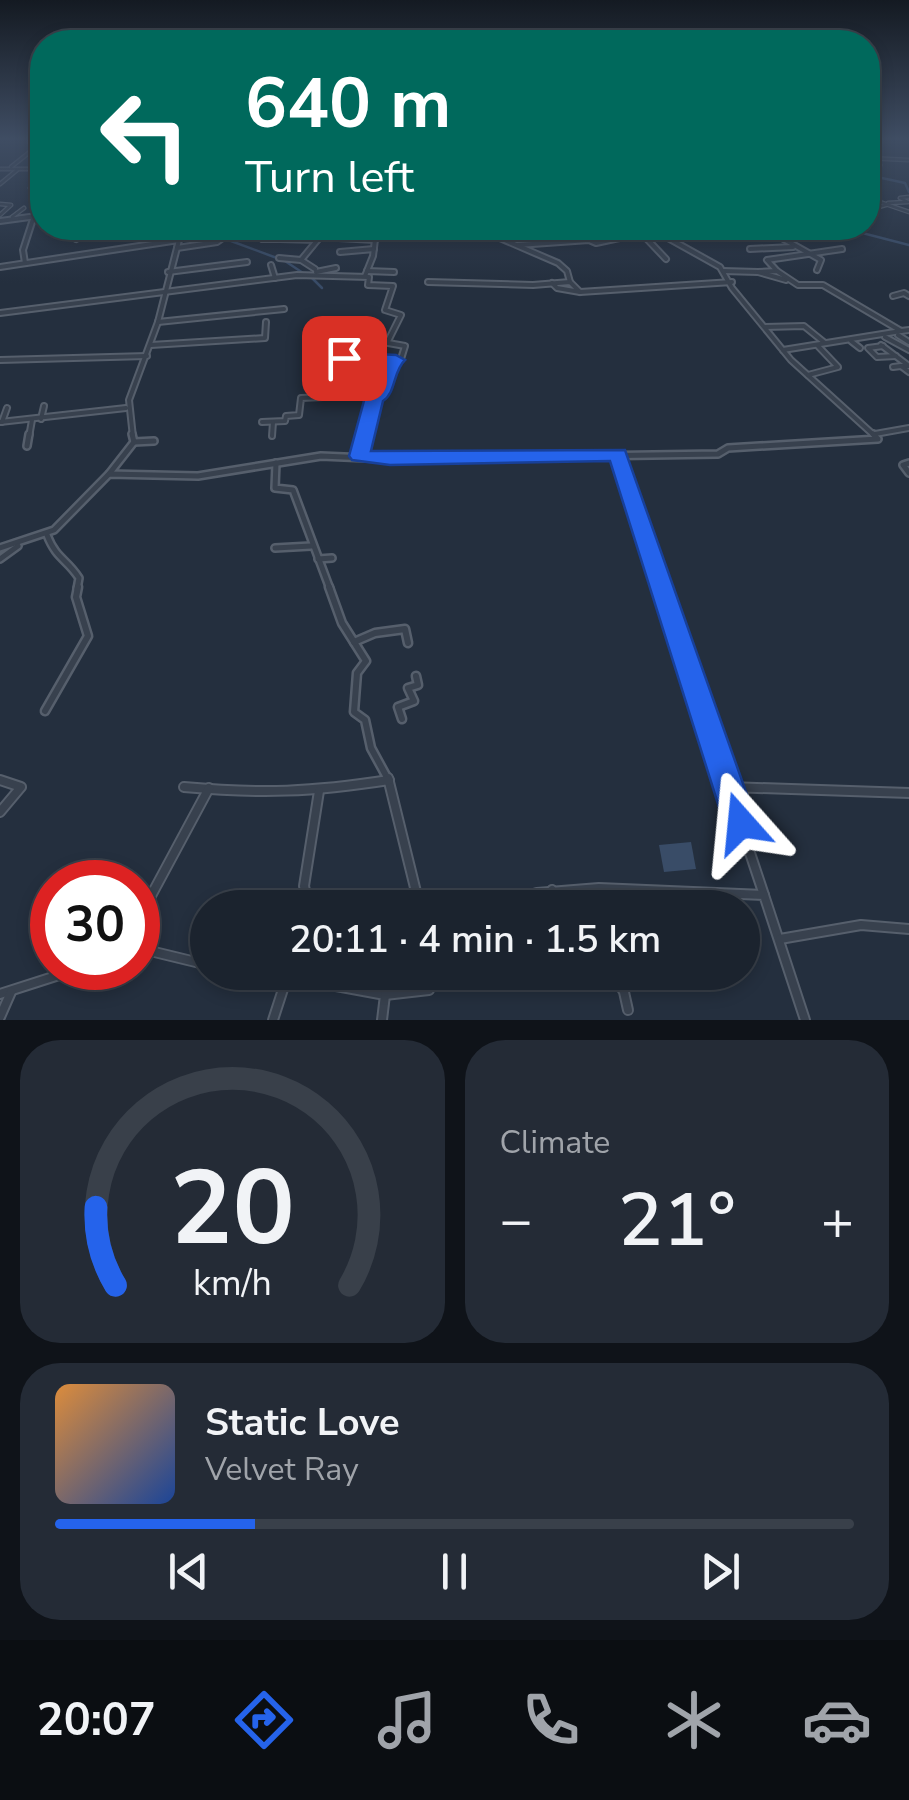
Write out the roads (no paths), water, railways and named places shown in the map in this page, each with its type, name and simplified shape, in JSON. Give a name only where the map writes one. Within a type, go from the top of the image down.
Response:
[{"type":"street","points":[[880,206],[908,202],[900,198],[909,197]]},
{"type":"street","points":[[880,202],[909,212]]},
{"type":"street","points":[[0,204],[10,205],[0,218],[30,217]]},
{"type":"street","points":[[6,210],[23,209],[10,220]]},
{"type":"street","points":[[25,263],[30,230]]},
{"type":"street","points":[[0,267],[179,240],[162,292],[151,346],[128,408],[134,442]]},
{"type":"street","points":[[177,248],[221,240]]},
{"type":"street","points":[[301,260],[317,240]]},
{"type":"street","points":[[375,240],[366,274],[368,285],[393,286],[385,310],[401,315],[388,341]]},
{"type":"street","points":[[506,240],[568,271],[570,282],[580,292]]},
{"type":"street","points":[[518,245],[589,240]]},
{"type":"street","points":[[647,240],[666,259]]},
{"type":"street","points":[[108,474],[187,477],[276,463],[360,456],[390,459],[718,454],[728,448],[878,439],[783,350],[721,271],[707,258],[674,240]]},
{"type":"street","points":[[730,240],[735,243]]},
{"type":"street","points":[[786,240],[822,260],[817,270]]},
{"type":"street","points":[[750,249],[796,246]]},
{"type":"street","points":[[340,252],[374,249]]},
{"type":"street","points":[[794,283],[767,260],[842,249]]},
{"type":"street","points":[[279,258],[301,260],[316,272],[394,272]]},
{"type":"street","points":[[168,272],[247,262]]},
{"type":"street","points":[[271,265],[275,278]]},
{"type":"street","points":[[1,313],[336,268]]},
{"type":"street","points":[[721,271],[777,270]]},
{"type":"street","points":[[758,272],[794,283],[823,285],[909,342]]},
{"type":"street","points":[[253,273],[255,281]]},
{"type":"street","points":[[428,282],[570,282]]},
{"type":"street","points":[[552,283],[557,288],[580,292],[732,282]]},
{"type":"street","points":[[893,296],[909,296]]},
{"type":"street","points":[[158,322],[284,309]]},
{"type":"street","points":[[151,346],[265,338],[266,322]]},
{"type":"street","points":[[765,327],[804,326],[824,343],[909,330]]},
{"type":"street","points":[[884,336],[909,350]]},
{"type":"street","points":[[360,456],[391,362],[401,359],[405,344],[377,341]]},
{"type":"street","points":[[850,341],[860,348]]},
{"type":"street","points":[[783,350],[836,342]]},
{"type":"street","points":[[893,367],[909,366],[882,345],[868,348],[877,357],[896,356]]},
{"type":"street","points":[[808,374],[838,367],[818,346]]},
{"type":"street","points":[[336,396],[346,362],[366,352]]},
{"type":"street","points":[[325,354],[396,360]]},
{"type":"street","points":[[0,360],[147,356]]},
{"type":"street","points":[[901,366],[909,372]]},
{"type":"street","points":[[342,373],[386,375]]},
{"type":"street","points":[[323,397],[328,384]]},
{"type":"street","points":[[262,422],[299,415],[302,398],[377,397]]},
{"type":"street","points":[[40,419],[44,406]]},
{"type":"street","points":[[7,408],[1,422],[128,408]]},
{"type":"street","points":[[26,446],[32,420]]},
{"type":"street","points":[[272,436],[273,422]]},
{"type":"street","points":[[875,434],[909,428]]},
{"type":"street","points":[[0,548],[47,535],[134,442],[154,441]]},
{"type":"street","points":[[618,455],[806,1020]]},
{"type":"street","points":[[276,463],[276,488],[293,490],[342,623],[366,661],[358,673],[354,712],[365,720],[370,748],[388,780],[416,890]]},
{"type":"street","points":[[909,463],[902,465],[909,472]]},
{"type":"street","points":[[45,711],[88,636],[76,597],[79,578],[71,565],[55,556],[47,535]]},
{"type":"street","points":[[0,559],[22,542]]},
{"type":"street","points":[[275,548],[311,546]]},
{"type":"street","points":[[318,560],[332,558]]},
{"type":"street","points":[[354,642],[375,633],[405,629],[408,642]]},
{"type":"street","points":[[402,719],[398,707],[414,701],[408,688],[418,685],[416,676]]},
{"type":"street","points":[[0,780],[21,788],[0,812]]},
{"type":"street","points":[[184,787],[261,794],[319,791],[388,780]]},
{"type":"street","points":[[729,787],[909,794]]},
{"type":"street","points":[[160,879],[209,788]]},
{"type":"street","points":[[305,890],[319,791]]},
{"type":"street","points":[[552,890],[676,890]]},
{"type":"street","points":[[760,895],[764,895]]},
{"type":"street","points":[[780,939],[861,925],[909,929]]},
{"type":"street","points":[[160,953],[190,961]]},
{"type":"street","points":[[0,994],[30,984]]},
{"type":"street","points":[[0,1017],[12,990]]},
{"type":"street","points":[[273,1020],[286,990]]},
{"type":"street","points":[[366,990],[385,995],[428,990]]},
{"type":"street","points":[[623,990],[628,1010]]},
{"type":"street","points":[[382,1020],[385,995]]},
{"type":"water","points":[[691,842],[696,869],[664,872],[659,845]]},
{"type":"waterway","points":[[907,188],[909,192]]},
{"type":"waterway","points":[[880,238],[909,245]]},
{"type":"waterway","points":[[231,241],[285,261],[303,273]]},
{"type":"waterway","points":[[310,276],[322,288]]}]
